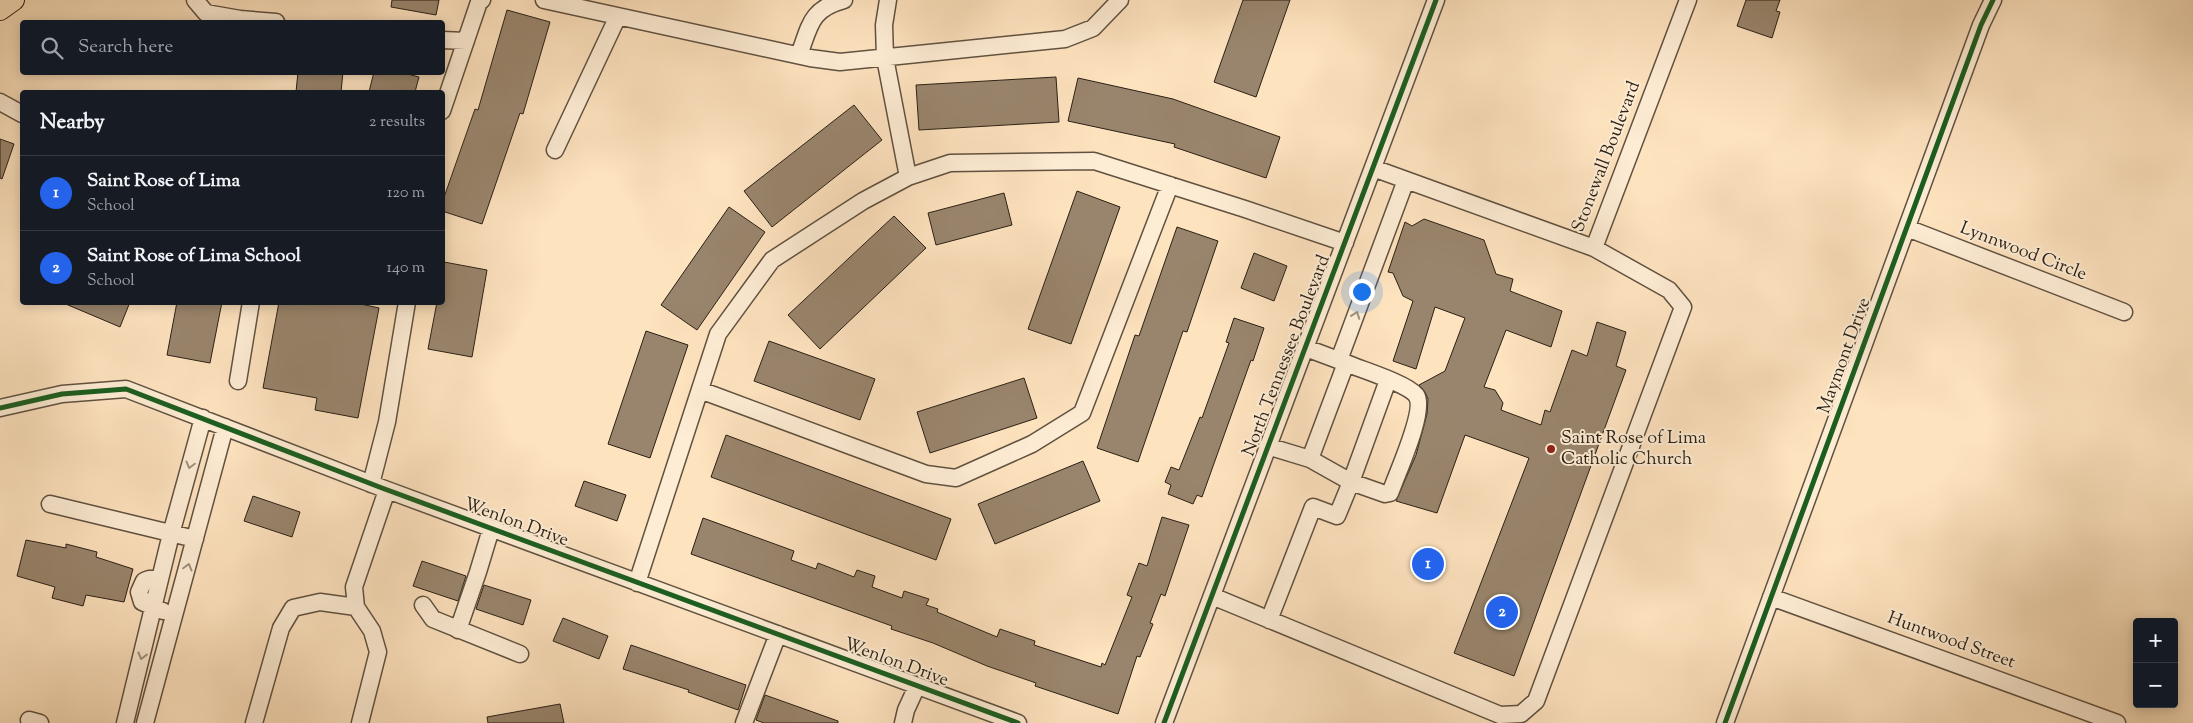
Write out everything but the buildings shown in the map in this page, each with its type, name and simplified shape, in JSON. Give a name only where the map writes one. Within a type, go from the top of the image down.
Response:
[{"type":"main road","points":[[0,10],[14,0]]},
{"type":"street","points":[[195,0],[206,13],[252,20]]},
{"type":"street","points":[[445,93],[449,69],[466,40],[479,2],[482,0]]},
{"type":"street","points":[[544,0],[799,55],[840,62],[1065,39],[1093,28],[1120,0]]},
{"type":"street","points":[[799,55],[813,17],[832,3],[844,0]]},
{"type":"street","points":[[888,0],[884,25],[885,58],[908,177]]},
{"type":"street","name":"North Tennessee Boulevard","points":[[1164,723],[1436,0]]},
{"type":"street","name":"Stonewall Boulevard","points":[[1373,168],[1594,248],[1688,0]]},
{"type":"street","name":"Maymont Drive","points":[[1725,723],[1981,25],[1993,0]]},
{"type":"street","points":[[555,150],[618,16]]},
{"type":"street","points":[[445,40],[466,40]]},
{"type":"street","points":[[0,102],[20,113]]},
{"type":"street","points":[[637,583],[718,334],[772,260],[863,201],[908,177],[950,163],[1094,161],[1345,243]]},
{"type":"street","points":[[1310,460],[1342,362],[1406,180]]},
{"type":"street","points":[[700,390],[926,474],[956,478],[1032,444],[1082,413],[1170,185]]},
{"type":"street","name":"Lynnwood Circle","points":[[1907,228],[2124,312]]},
{"type":"street","points":[[1212,596],[1500,715],[1521,714],[1536,701],[1683,307],[1669,290],[1594,248]]},
{"type":"street","points":[[238,380],[250,305]]},
{"type":"street","points":[[371,484],[387,422],[406,305]]},
{"type":"street","points":[[1267,446],[1310,460],[1351,482],[1385,494],[1390,493],[1394,483],[1418,416],[1419,403],[1417,396],[1408,388],[1306,348]]},
{"type":"street","points":[[1269,620],[1313,507],[1337,516],[1388,380]]},
{"type":"street","name":"Wenlon Drive","points":[[0,408],[62,394],[126,389],[491,529],[1018,723]]},
{"type":"street","points":[[125,723],[171,534],[203,418]]},
{"type":"street","points":[[145,723],[225,427]]},
{"type":"street","points":[[360,723],[378,652],[372,631],[356,607],[354,587],[387,490]]},
{"type":"street","points":[[50,504],[195,539]]},
{"type":"street","points":[[458,630],[476,581],[491,529]]},
{"type":"street","name":"Huntwood Street","points":[[1771,597],[2117,723]]},
{"type":"street","points":[[254,723],[281,628],[293,608],[320,602],[356,607]]},
{"type":"street","points":[[423,605],[433,619],[520,654]]},
{"type":"street","points":[[153,609],[175,614]]},
{"type":"street","points":[[744,723],[778,634]]},
{"type":"street","points":[[903,723],[906,710],[917,686]]},
{"type":"cycle path","points":[[1164,723],[1436,0]]},
{"type":"cycle path","points":[[1725,723],[1981,25],[1993,0]]},
{"type":"cycle path","points":[[0,408],[62,394],[126,389],[382,488],[1018,723]]},
{"type":"place","name":"Saint Rose of Lima Catholic Church","points":[[1551,449]]},
{"type":"place","name":"Saint Rose of Lima","points":[[1428,564]]},
{"type":"place","name":"Saint Rose of Lima School","points":[[1502,612]]}]
